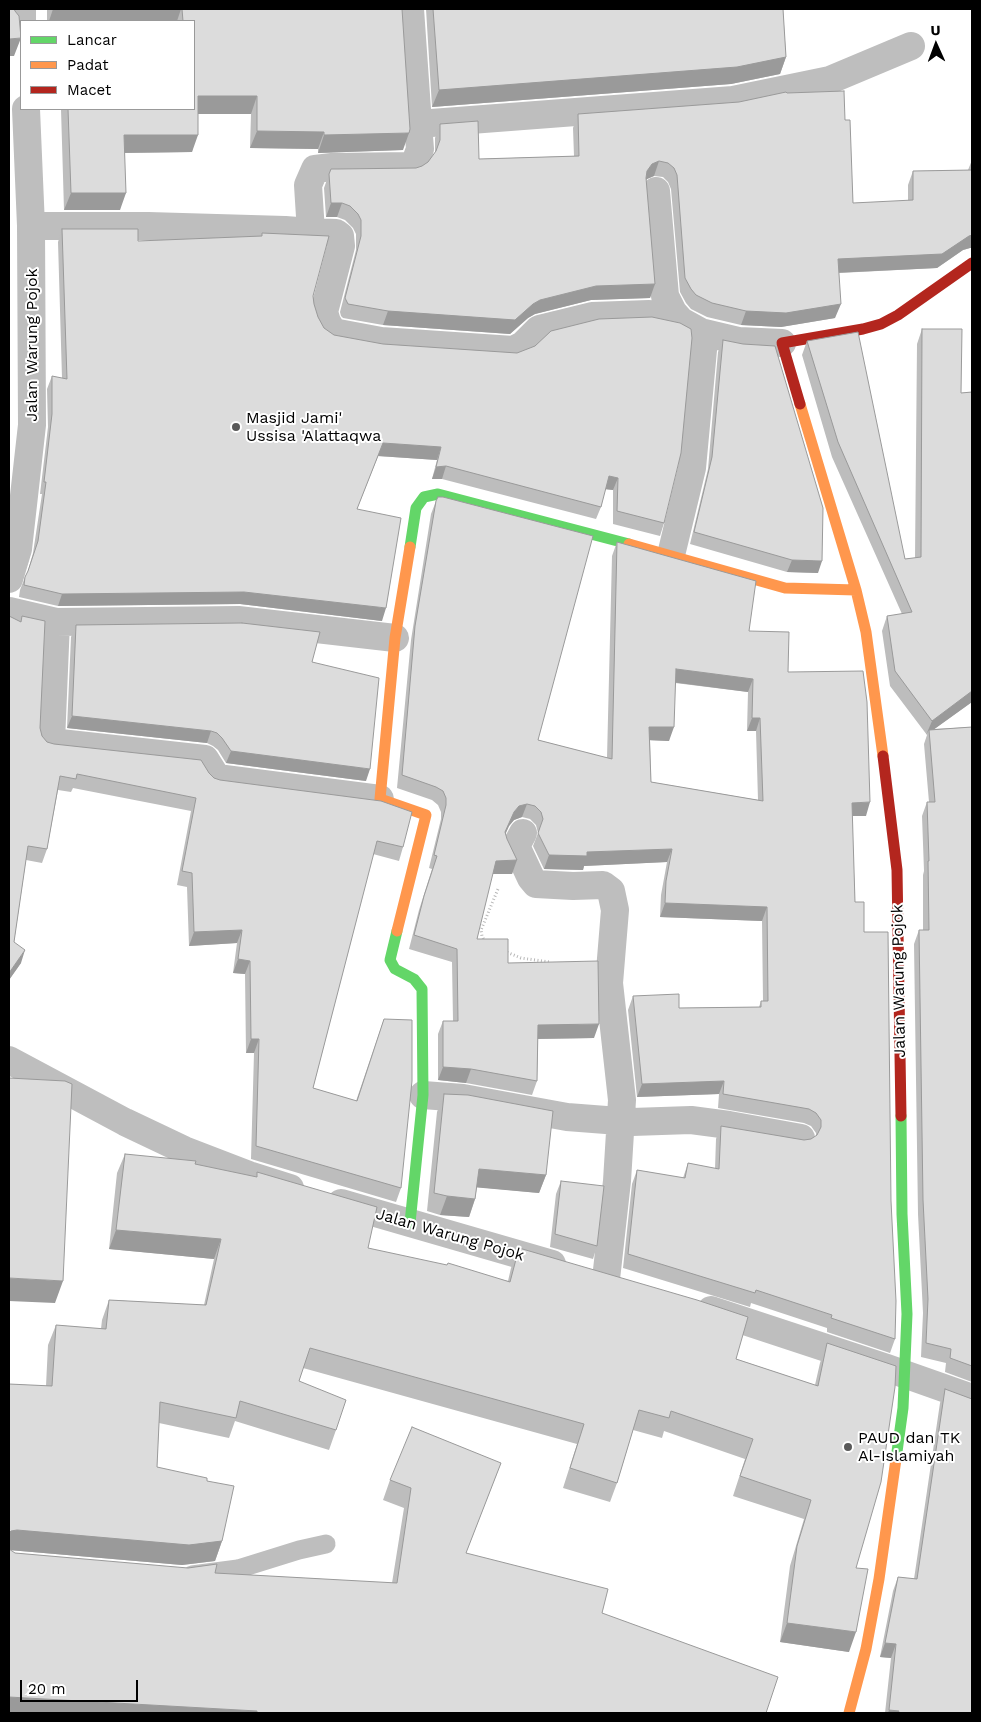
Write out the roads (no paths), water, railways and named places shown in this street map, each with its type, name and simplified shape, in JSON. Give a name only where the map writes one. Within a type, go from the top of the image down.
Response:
[{"type":"street","points":[[311,232],[308,185],[315,169],[411,166],[416,160],[420,148],[410,9]]},
{"type":"street","points":[[418,124],[733,100],[830,80],[911,46]]},
{"type":"street","name":"Jalan Warung Pojok","points":[[9,579],[18,549],[32,425],[31,226],[26,110]]},
{"type":"street","points":[[656,191],[665,296],[673,312],[691,327],[703,350],[692,468],[671,555]]},
{"type":"street","points":[[31,226],[148,226],[336,233],[340,236],[342,246],[324,312],[333,332],[381,341],[513,350],[523,345],[539,329],[592,316],[650,314],[739,341],[782,343],[863,329],[881,324],[898,315],[972,263]]},
{"type":"street","name":"Jalan Warung Pojok","points":[[782,343],[856,590],[866,632],[897,870],[902,1214],[907,1314],[905,1375],[903,1408],[879,1579],[866,1649],[848,1713]]},
{"type":"street","points":[[380,799],[395,638],[416,508],[424,497],[438,494],[671,555],[785,588],[856,590]]},
{"type":"street","points":[[9,611],[56,622],[238,620],[395,638]]},
{"type":"street","points":[[56,622],[51,742],[205,759],[217,778],[380,799],[426,815],[390,960],[395,969],[414,979],[422,990],[423,1095],[410,1223]]},
{"type":"street","points":[[519,839],[531,878],[536,884],[603,885],[610,891],[615,910],[609,983],[622,1100],[618,1181],[606,1279]]},
{"type":"street","name":"Jalan Warung Pojok","points":[[9,1060],[126,1122],[184,1150],[249,1175],[632,1287]]},
{"type":"street","points":[[423,1095],[463,1098],[566,1117],[620,1121],[691,1120],[801,1138]]},
{"type":"street","points":[[685,1302],[972,1398]]},
{"type":"lane","points":[[172,1575],[182,1576],[238,1569],[299,1550],[326,1544]]},
{"type":"place","name":"Masjid Jami' Ussisa 'Alattaqwa","points":[[236,427]]},
{"type":"place","name":"PAUD dan TK Al-Islamiyah","points":[[848,1447]]}]
